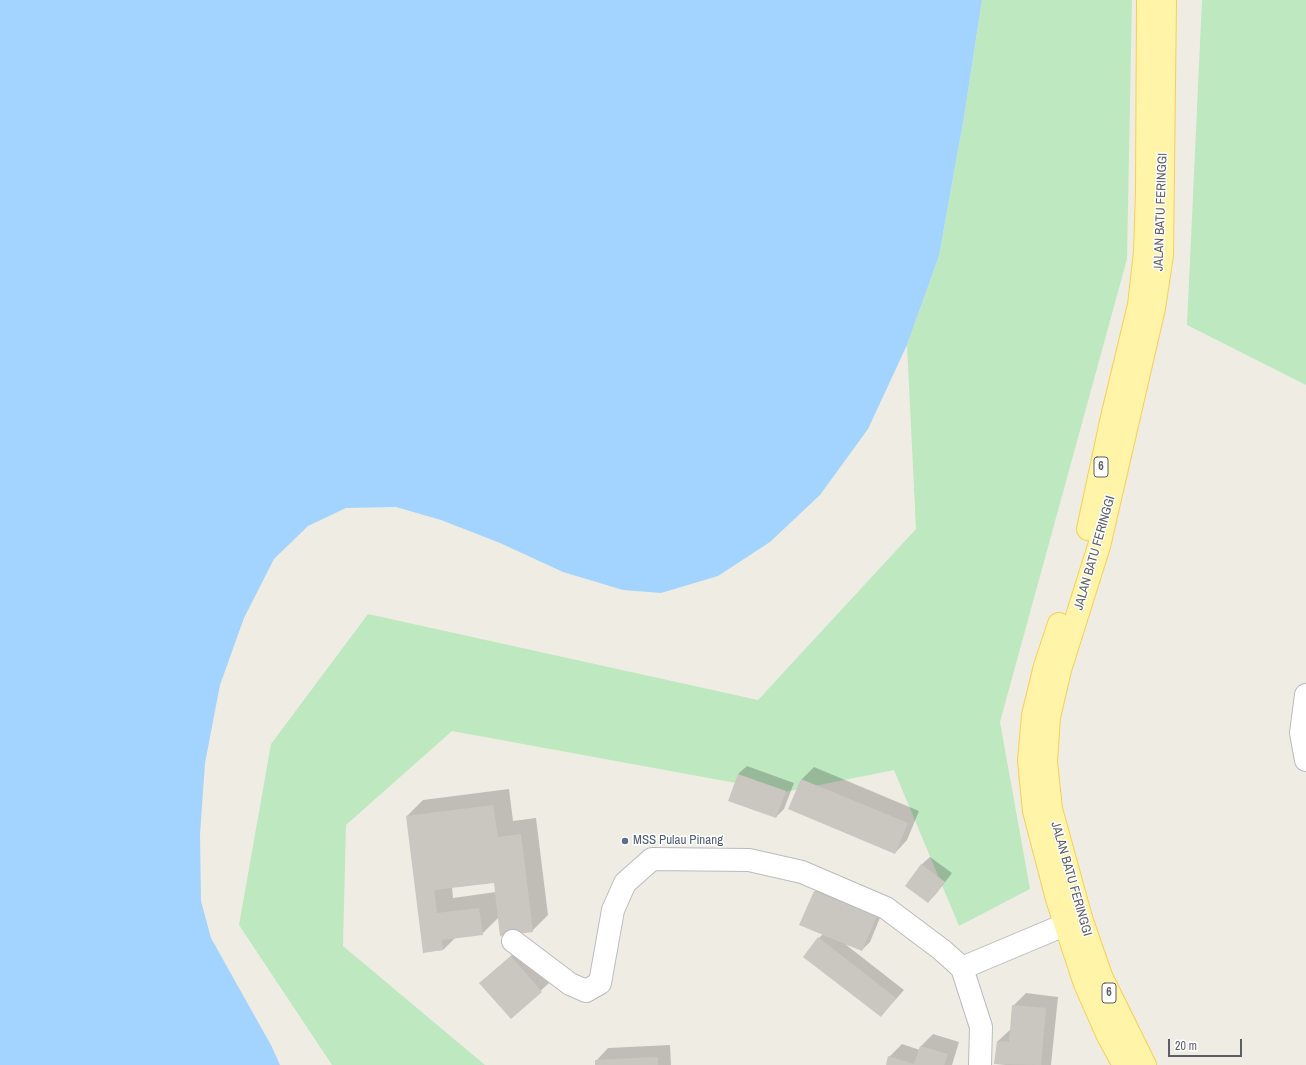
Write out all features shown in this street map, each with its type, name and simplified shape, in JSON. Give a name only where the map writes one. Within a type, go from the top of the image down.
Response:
[{"type":"main road","name":"JALAN BATU FERINGGI","points":[[1145,1065],[1073,921],[1057,900],[1034,811],[1029,761],[1033,715],[1045,666],[1085,544],[1112,417],[1139,305],[1145,252],[1147,191],[1148,0]]},
{"type":"main road","name":"JALAN BATU FERINGGI","points":[[1124,1065],[1108,1036],[1085,984],[1051,809],[1046,762],[1049,717],[1060,670],[1099,546],[1154,308],[1162,255],[1165,0]]},
{"type":"street","points":[[1306,695],[1301,733],[1306,760]]},
{"type":"street","points":[[513,941],[570,984],[586,991],[600,983],[613,910],[624,883],[652,859],[749,860],[802,872],[886,908],[942,950],[962,968],[981,1027],[980,1065]]},
{"type":"street","points":[[962,968],[1073,921]]},
{"type":"green space","points":[[982,0],[1132,0],[1127,259],[1000,722],[1030,889],[959,926],[894,770],[785,792],[452,731],[346,825],[343,946],[485,1065],[332,1065],[239,925],[271,744],[368,614],[758,700],[916,529],[907,345],[939,256],[964,117]]},
{"type":"green space","points":[[1202,0],[1306,0],[1306,385],[1187,325]]},
{"type":"water","points":[[0,0],[982,0],[964,117],[939,256],[907,345],[868,429],[820,495],[770,542],[718,576],[661,593],[623,590],[563,572],[500,543],[441,520],[396,507],[346,508],[308,526],[274,559],[244,618],[220,685],[205,763],[200,835],[201,901],[211,938],[272,1047],[280,1065],[0,1065]]},
{"type":"building","points":[[738,774],[786,791],[776,818],[728,801]]},
{"type":"building","points":[[801,779],[908,823],[895,854],[788,809]]},
{"type":"building","points":[[493,805],[498,837],[521,834],[533,932],[500,936],[494,883],[434,890],[437,913],[479,908],[483,935],[442,940],[443,950],[423,953],[406,816]]},
{"type":"building","points":[[921,864],[945,882],[928,903],[905,886]]},
{"type":"building","points":[[814,891],[877,916],[862,951],[799,925]]},
{"type":"building","points":[[818,937],[896,998],[881,1017],[803,957]]},
{"type":"building","points":[[511,956],[542,992],[511,1019],[479,983]]},
{"type":"building","points":[[1012,1005],[1046,1008],[1041,1065],[994,1064],[997,1041],[1009,1042]]},
{"type":"building","points":[[920,1046],[948,1054],[944,1065],[886,1065],[888,1056],[914,1064]]},
{"type":"building","points":[[658,1057],[658,1065],[595,1065],[595,1060]]},
{"type":"place","name":"MSS Pulau Pinang","points":[[625,841]]}]
